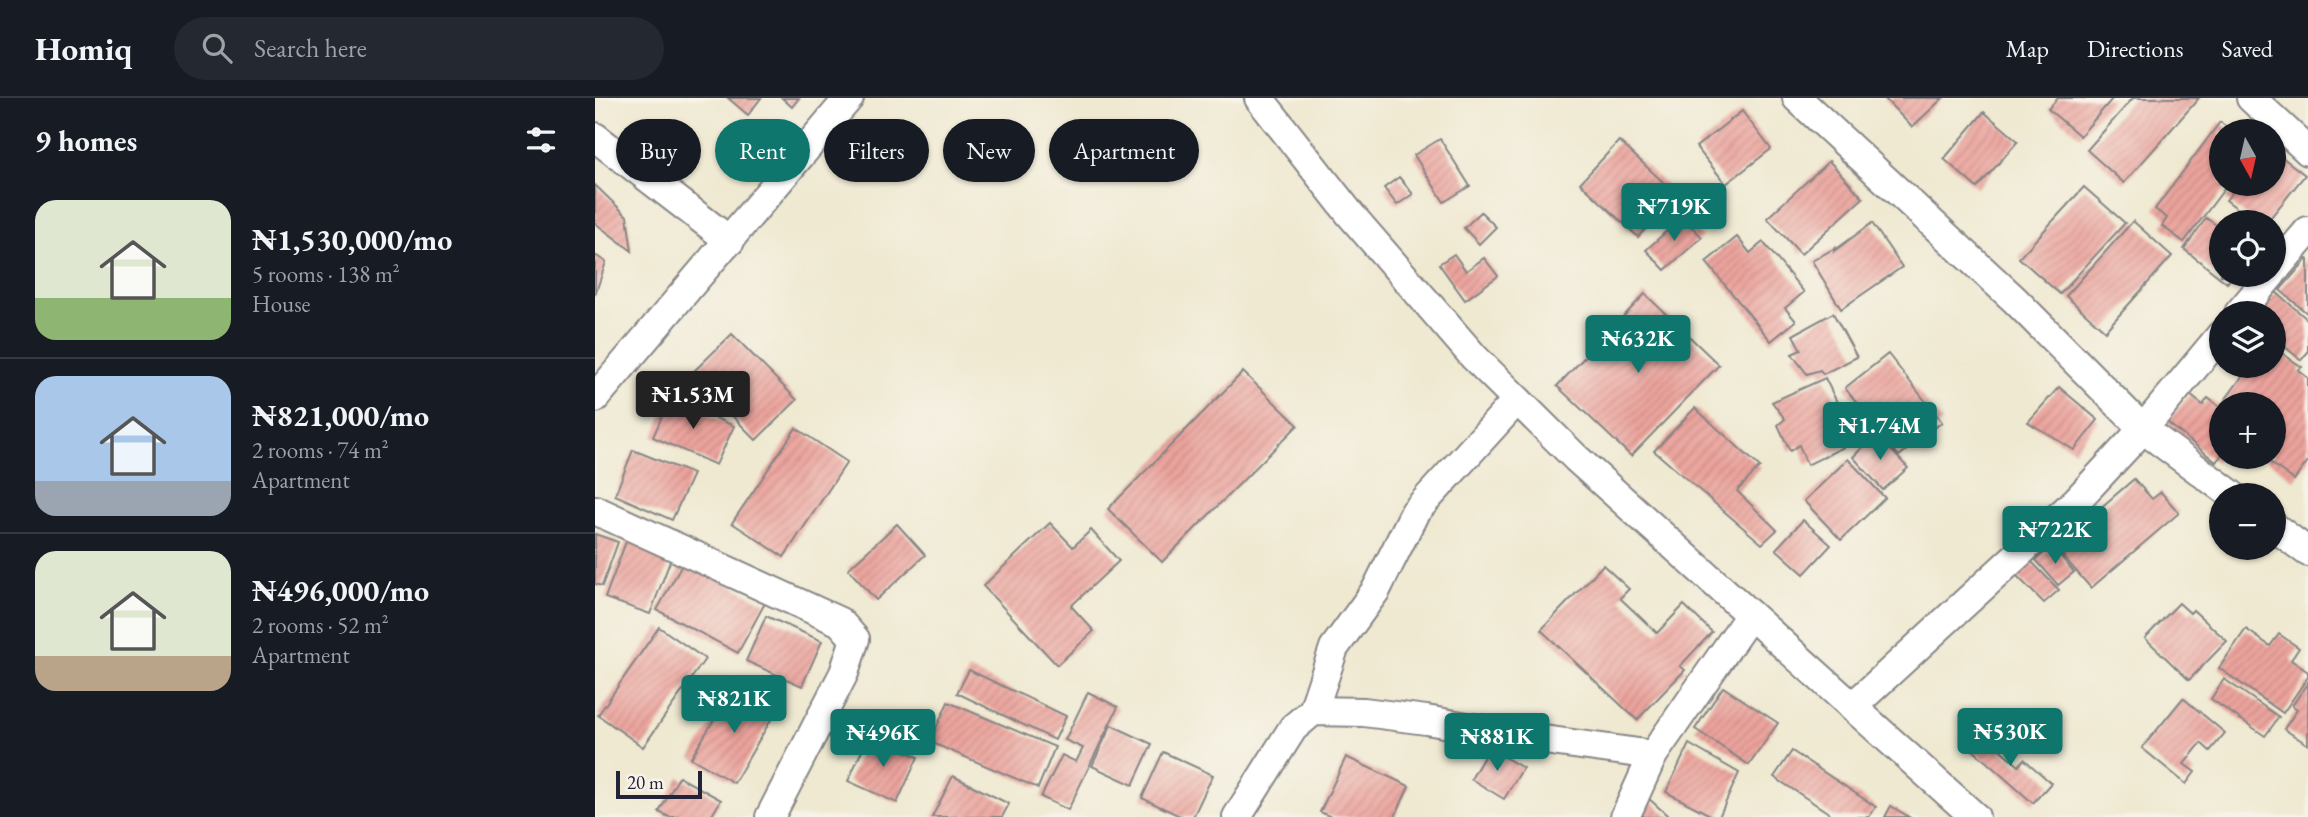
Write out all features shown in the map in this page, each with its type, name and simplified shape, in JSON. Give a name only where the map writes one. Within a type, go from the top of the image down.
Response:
[{"type":"street","points":[[595,398],[849,98]]},
{"type":"street","points":[[1259,98],[1359,225],[1474,358],[1576,458],[1975,817]]},
{"type":"street","points":[[1797,98],[2015,300],[2143,429],[2216,483]]},
{"type":"street","points":[[2251,98],[2308,151]]},
{"type":"street","points":[[595,137],[730,241]]},
{"type":"street","points":[[2286,257],[2308,231]]},
{"type":"street","points":[[2249,301],[2261,287]]},
{"type":"street","points":[[1851,708],[2077,500],[2143,429],[2209,349]]},
{"type":"street","points":[[1237,817],[1293,728],[1313,710],[1334,648],[1376,590],[1415,512],[1517,400]]},
{"type":"street","points":[[595,510],[840,622],[855,639],[844,673],[770,817]]},
{"type":"street","points":[[2286,536],[2308,552]]},
{"type":"street","points":[[1625,817],[1653,755],[1750,615]]},
{"type":"street","points":[[1313,710],[1413,718],[1653,755]]},
{"type":"building","points":[[728,98],[761,98],[748,115]]},
{"type":"building","points":[[782,98],[799,98],[792,107]]},
{"type":"building","points":[[1884,98],[1943,98],[1912,127]]},
{"type":"building","points":[[2058,98],[2113,98],[2080,136],[2048,109]]},
{"type":"building","points":[[2133,98],[2199,98],[2124,183],[2087,150]]},
{"type":"building","points":[[1742,111],[1771,149],[1726,184],[1696,147]]},
{"type":"building","points":[[1984,112],[2018,141],[1977,188],[1944,159]]},
{"type":"building","points":[[2209,137],[2209,196],[2219,196],[2184,242],[2162,226],[2167,218],[2155,209]]},
{"type":"building","points":[[1440,139],[1470,186],[1444,202],[1414,155]]},
{"type":"building","points":[[1619,141],[1677,195],[1638,237],[1580,183]]},
{"type":"building","points":[[2286,160],[2305,175],[2277,210],[2239,210],[2226,200],[2229,196],[2286,196]]},
{"type":"building","points":[[1829,161],[1863,198],[1801,254],[1767,218]]},
{"type":"building","points":[[1399,177],[1413,194],[1397,205],[1384,188]]},
{"type":"building","points":[[595,185],[627,216],[632,251],[595,223]]},
{"type":"building","points":[[2084,187],[2125,223],[2060,294],[2019,258]]},
{"type":"building","points":[[1481,212],[1496,227],[1479,244],[1464,228]]},
{"type":"building","points":[[1682,217],[1702,237],[1665,270],[1646,250]]},
{"type":"building","points":[[2206,218],[2209,220],[2209,269],[2184,249]]},
{"type":"building","points":[[2133,221],[2172,256],[2105,331],[2066,296]]},
{"type":"building","points":[[1872,223],[1902,267],[1841,309],[1812,261],[1835,248],[1834,251]]},
{"type":"building","points":[[1737,237],[1750,253],[1763,242],[1804,292],[1785,308],[1796,321],[1771,341],[1706,262]]},
{"type":"building","points":[[1454,254],[1466,271],[1484,258],[1498,276],[1465,300],[1439,264]]},
{"type":"building","points":[[595,255],[606,262],[595,295]]},
{"type":"building","points":[[2307,259],[2308,314],[2280,290],[2286,287],[2286,283]]},
{"type":"building","points":[[2276,292],[2308,320],[2308,352],[2301,360],[2286,348],[2286,301],[2268,301]]},
{"type":"building","points":[[1645,294],[1719,365],[1631,456],[1557,386]]},
{"type":"building","points":[[1833,313],[1857,357],[1823,374],[1820,370],[1807,374],[1792,354],[1801,350],[1793,335]]},
{"type":"building","points":[[732,334],[797,400],[756,440],[691,374]]},
{"type":"building","points":[[1888,354],[1942,422],[1899,456],[1845,388]]},
{"type":"building","points":[[2286,356],[2302,367],[2298,370],[2308,378],[2308,461],[2294,480],[2279,469],[2286,469],[2286,392],[2231,392],[2241,378],[2286,378]]},
{"type":"building","points":[[1243,372],[1298,425],[1162,562],[1108,509]]},
{"type":"building","points":[[1825,378],[1856,441],[1807,465],[1799,445],[1790,451],[1778,425],[1785,419],[1772,402]]},
{"type":"building","points":[[2059,387],[2098,420],[2074,450],[2028,422]]},
{"type":"building","points":[[2190,395],[2203,405],[2209,399],[2209,456],[2167,422]]},
{"type":"building","points":[[670,398],[734,426],[716,465],[653,437]]},
{"type":"building","points":[[1695,408],[1760,467],[1737,491],[1777,530],[1762,544],[1654,451]]},
{"type":"building","points":[[796,428],[847,462],[784,557],[732,523]]},
{"type":"building","points":[[1876,434],[1908,468],[1883,490],[1853,457]]},
{"type":"building","points":[[633,450],[693,474],[672,520],[615,495]]},
{"type":"building","points":[[1848,459],[1885,498],[1841,540],[1804,501]]},
{"type":"building","points":[[2134,479],[2152,499],[2161,492],[2179,513],[2091,588],[2055,547]]},
{"type":"building","points":[[1803,520],[1831,545],[1804,574],[1776,549]]},
{"type":"building","points":[[1050,523],[1073,547],[1091,530],[1119,561],[1071,606],[1094,631],[1057,665],[983,586]]},
{"type":"building","points":[[897,524],[925,555],[876,600],[848,569]]},
{"type":"building","points":[[595,534],[618,542],[602,586],[595,584]]},
{"type":"building","points":[[627,539],[672,556],[650,614],[605,598]]},
{"type":"building","points":[[2052,546],[2074,572],[2058,585],[2036,560]]},
{"type":"building","points":[[2029,559],[2059,590],[2044,603],[2014,573]]},
{"type":"building","points":[[684,561],[765,603],[738,653],[657,610]]},
{"type":"building","points":[[1603,565],[1629,589],[1620,598],[1657,633],[1684,605],[1712,632],[1680,666],[1685,670],[1637,720],[1541,630]]},
{"type":"building","points":[[2179,603],[2190,613],[2193,610],[2227,641],[2189,680],[2145,638]]},
{"type":"building","points":[[766,616],[822,641],[802,686],[746,661]]},
{"type":"building","points":[[659,627],[705,659],[643,747],[598,715]]},
{"type":"building","points":[[2246,629],[2270,646],[2279,634],[2299,648],[2291,660],[2308,672],[2308,677],[2283,713],[2219,668]]},
{"type":"building","points":[[969,670],[1066,716],[1055,740],[957,693]]},
{"type":"building","points":[[2224,679],[2279,717],[2265,736],[2211,699]]},
{"type":"building","points":[[2308,682],[2308,745],[2284,729],[2297,710],[2292,706]]},
{"type":"building","points":[[734,687],[776,711],[734,783],[691,758]]},
{"type":"building","points":[[1723,687],[1778,723],[1749,765],[1695,729]]},
{"type":"building","points":[[1088,692],[1118,707],[1068,810],[1041,797],[1062,755],[1076,762],[1083,748],[1065,740]]},
{"type":"building","points":[[2183,698],[2225,733],[2210,751],[2201,743],[2184,764],[2195,772],[2186,784],[2142,748]]},
{"type":"building","points":[[948,702],[1055,747],[1038,788],[930,742]]},
{"type":"building","points":[[1111,725],[1152,744],[1133,785],[1092,766]]},
{"type":"building","points":[[1978,730],[2019,766],[2024,759],[2051,783],[2033,803],[1965,743]]},
{"type":"building","points":[[869,735],[918,757],[897,803],[848,781]]},
{"type":"building","points":[[1689,744],[1739,773],[1719,817],[1714,817],[1666,792]]},
{"type":"building","points":[[1489,748],[1523,768],[1504,799],[1471,779]]},
{"type":"building","points":[[1792,751],[1876,807],[1869,817],[1835,817],[1774,777]]},
{"type":"building","points":[[1163,752],[1213,775],[1193,817],[1182,817],[1142,798]]},
{"type":"building","points":[[1346,757],[1409,786],[1395,817],[1331,817],[1320,812]]},
{"type":"building","points":[[953,776],[1009,804],[1002,817],[932,817]]},
{"type":"building","points":[[679,777],[721,800],[711,817],[669,817],[659,812]]},
{"type":"building","points":[[1647,797],[1667,815],[1666,817],[1637,817]]},
{"type":"building","points":[[1891,806],[1909,817],[1885,817]]}]
